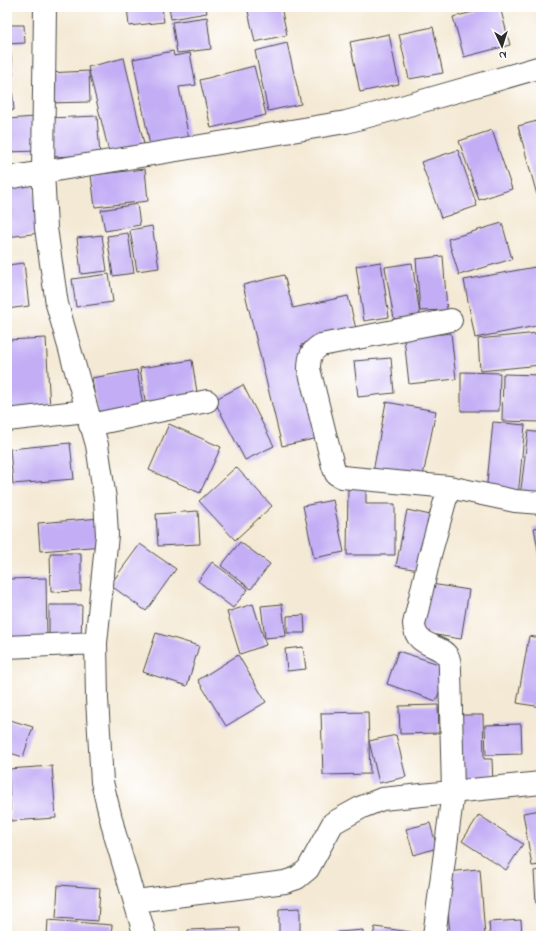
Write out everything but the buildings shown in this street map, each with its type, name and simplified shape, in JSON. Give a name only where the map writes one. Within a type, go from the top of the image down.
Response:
[{"type":"street","points":[[45,7],[43,171],[46,228],[57,304],[88,418],[97,445],[105,499],[107,535],[96,643],[97,699],[102,782],[115,835],[136,901],[145,936]]},
{"type":"street","points":[[7,178],[346,122],[541,67]]},
{"type":"street","points":[[451,320],[322,345],[313,349],[309,358],[309,368],[336,474],[342,477],[449,487],[515,501],[541,503]]},
{"type":"street","points":[[7,420],[88,418],[207,401]]},
{"type":"street","points":[[434,936],[453,792],[450,670],[448,657],[443,652],[424,643],[414,632],[414,624],[430,555],[449,487]]},
{"type":"street","points":[[7,647],[96,643]]},
{"type":"street","points":[[136,901],[285,882],[297,878],[308,869],[333,824],[362,807],[382,799],[541,783]]}]
